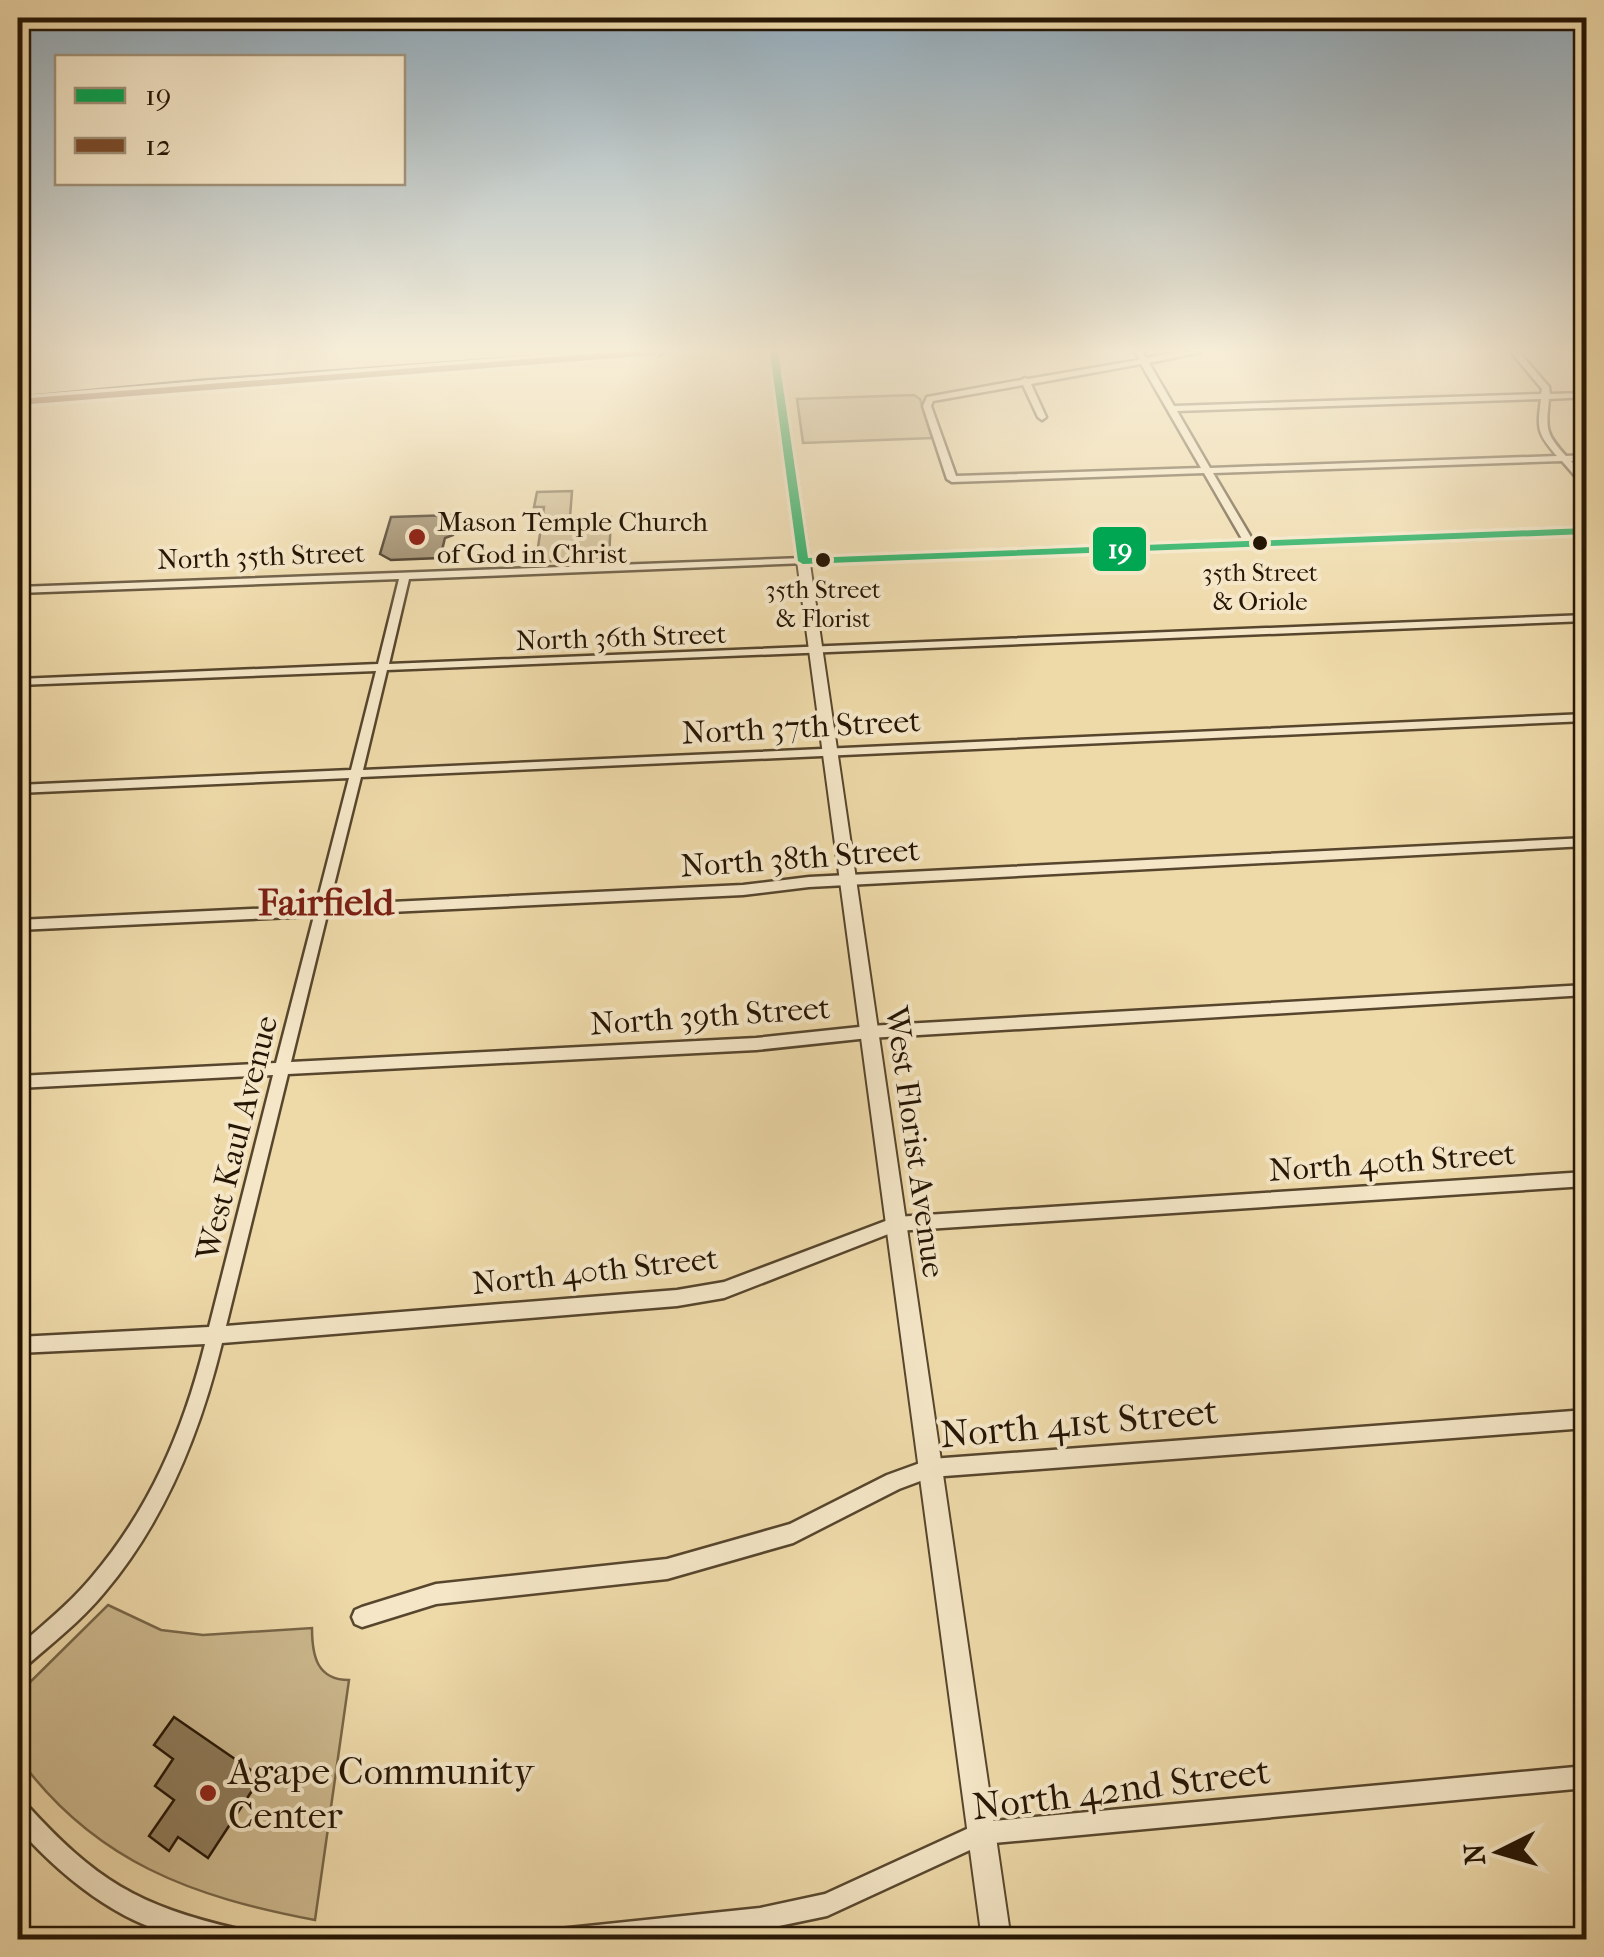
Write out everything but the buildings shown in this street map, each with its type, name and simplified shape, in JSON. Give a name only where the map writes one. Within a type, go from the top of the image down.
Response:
[{"type":"street","name":"West Florist Avenue","points":[[787,443],[997,1940]]},
{"type":"street","points":[[940,443],[952,479],[1586,458]]},
{"type":"street","points":[[1193,443],[1250,544]]},
{"type":"street","points":[[1553,443],[1586,483]]},
{"type":"street","name":"North 35th Street","points":[[18,590],[1586,531]]},
{"type":"street","name":"West Kaul Avenue","points":[[18,1660],[78,1608],[146,1516],[182,1449],[217,1335],[405,576]]},
{"type":"street","name":"North 36th Street","points":[[18,682],[1586,618]]},
{"type":"street","name":"North 37th Street","points":[[18,789],[1586,718]]},
{"type":"street","name":"North 38th Street","points":[[18,925],[743,890],[848,880],[1586,842]]},
{"type":"street","name":"North 39th Street","points":[[18,1082],[756,1044],[869,1032],[1586,990]]},
{"type":"street","name":"North 40th Street","points":[[18,1346],[217,1335],[676,1298],[724,1290],[896,1224],[1586,1179]]},
{"type":"street","name":"North 41st Street","points":[[362,1618],[436,1594],[667,1569],[793,1533],[894,1482],[931,1468],[1586,1418]]},
{"type":"street","name":"North 42nd Street","points":[[558,1940],[760,1919],[827,1904],[982,1833],[1586,1776]]},
{"type":"street","points":[[18,1812],[70,1865],[134,1910],[179,1928],[238,1940]]},
{"type":"shaded area","points":[[572,491],[570,517],[611,517],[609,559],[527,562],[528,557],[537,554],[544,507],[534,507],[537,492]]},
{"type":"shaded area","points":[[108,1605],[161,1630],[203,1635],[312,1628],[318,1664],[330,1676],[349,1680],[315,1920],[228,1900],[149,1869],[79,1824],[18,1757],[18,1694]]},
{"type":"transit line","name":"19","points":[[787,443],[803,561]]},
{"type":"transit line","name":"19","points":[[803,561],[1586,531]]},
{"type":"place","name":"Mason Temple Church of God in Christ","points":[[417,537]]},
{"type":"place","name":"35th Street & Oriole","points":[[1260,543]]},
{"type":"place","name":"35th Street & Florist","points":[[823,560]]},
{"type":"place","name":"Agape Community Center","points":[[208,1793]]},
{"type":"district","name":"Fairfield","points":[[326,902]]}]
